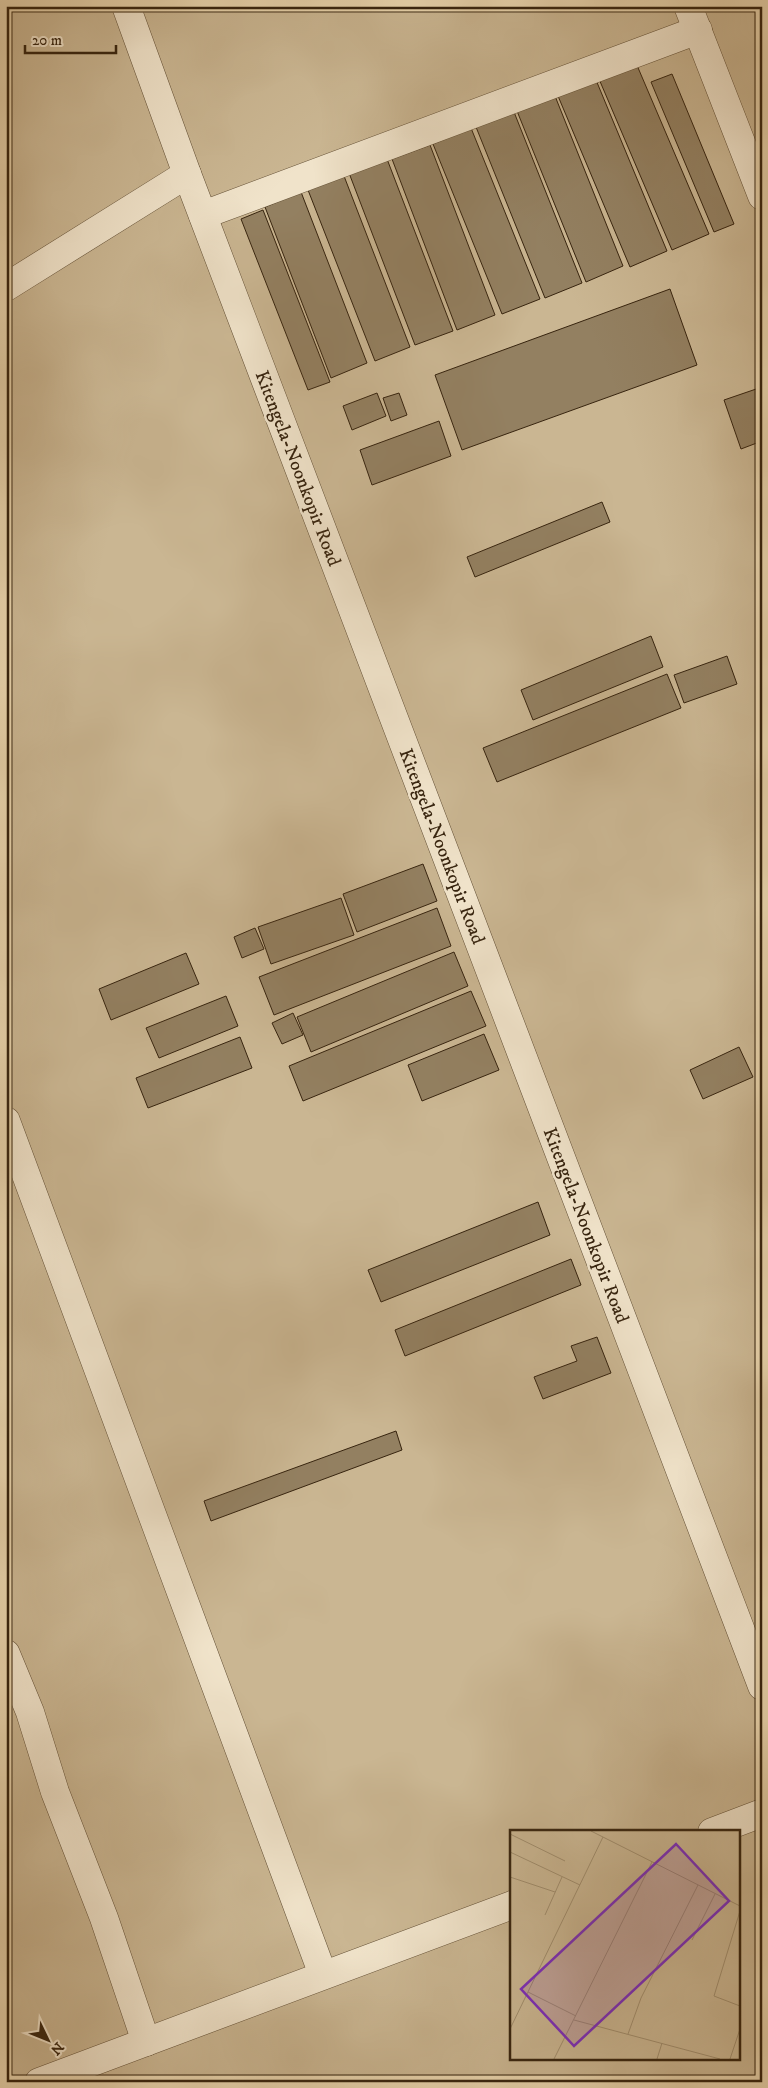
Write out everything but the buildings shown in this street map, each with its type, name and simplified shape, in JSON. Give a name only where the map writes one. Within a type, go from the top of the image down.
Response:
[{"type":"street","name":"Kitengela-Noonkopir Road","points":[[126,6],[187,174],[762,1686]]},
{"type":"street","points":[[203,215],[693,18],[762,196]]},
{"type":"street","points":[[6,286],[187,174]]},
{"type":"street","points":[[6,1121],[323,1975]]},
{"type":"street","points":[[6,1654],[30,1712],[55,1792],[104,1918],[146,2042]]},
{"type":"street","points":[[717,1830],[762,1813]]},
{"type":"street","points":[[39,2082],[510,1907]]},
{"type":"shaded area","points":[[6,6],[762,6],[762,2082],[6,2082]]}]
